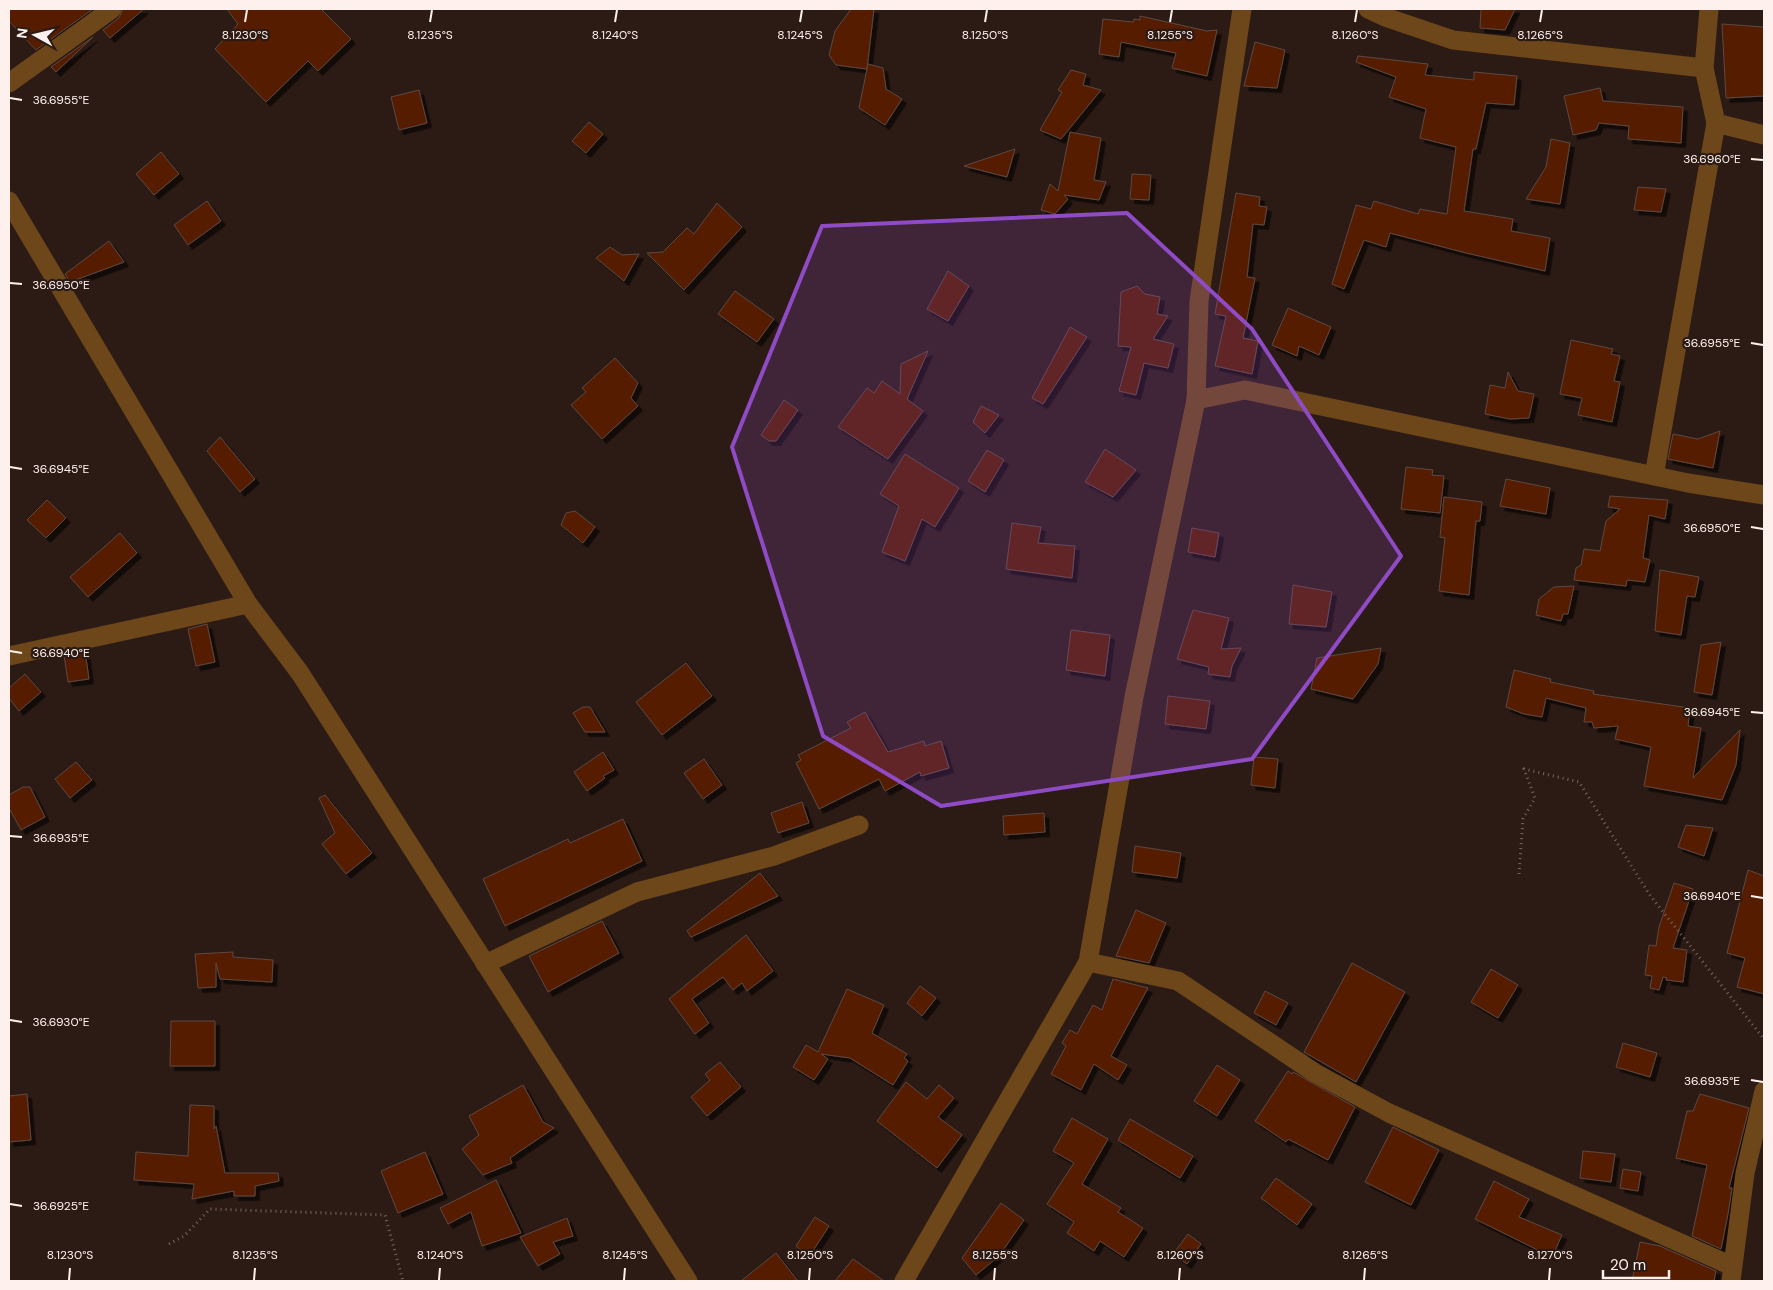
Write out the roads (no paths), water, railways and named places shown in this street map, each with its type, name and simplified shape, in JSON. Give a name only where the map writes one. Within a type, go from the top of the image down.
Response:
[{"type":"street","points":[[9,83],[112,9]]},
{"type":"street","points":[[910,1278],[1088,962],[1134,697],[1196,400],[1199,301],[1242,9]]},
{"type":"street","points":[[1368,9],[1385,17],[1453,40],[1704,68]]},
{"type":"street","points":[[1654,476],[1716,123],[1704,68],[1709,9]]},
{"type":"street","points":[[1716,123],[1764,134]]},
{"type":"street","points":[[9,201],[248,604],[300,672],[688,1281]]},
{"type":"street","points":[[1196,400],[1245,390],[1654,476],[1764,495]]},
{"type":"street","points":[[9,656],[248,604]]},
{"type":"street","points":[[485,964],[637,892],[774,856],[859,825]]},
{"type":"street","points":[[1088,962],[1178,981],[1315,1073],[1389,1113],[1731,1274],[1745,1173],[1764,1090]]}]
